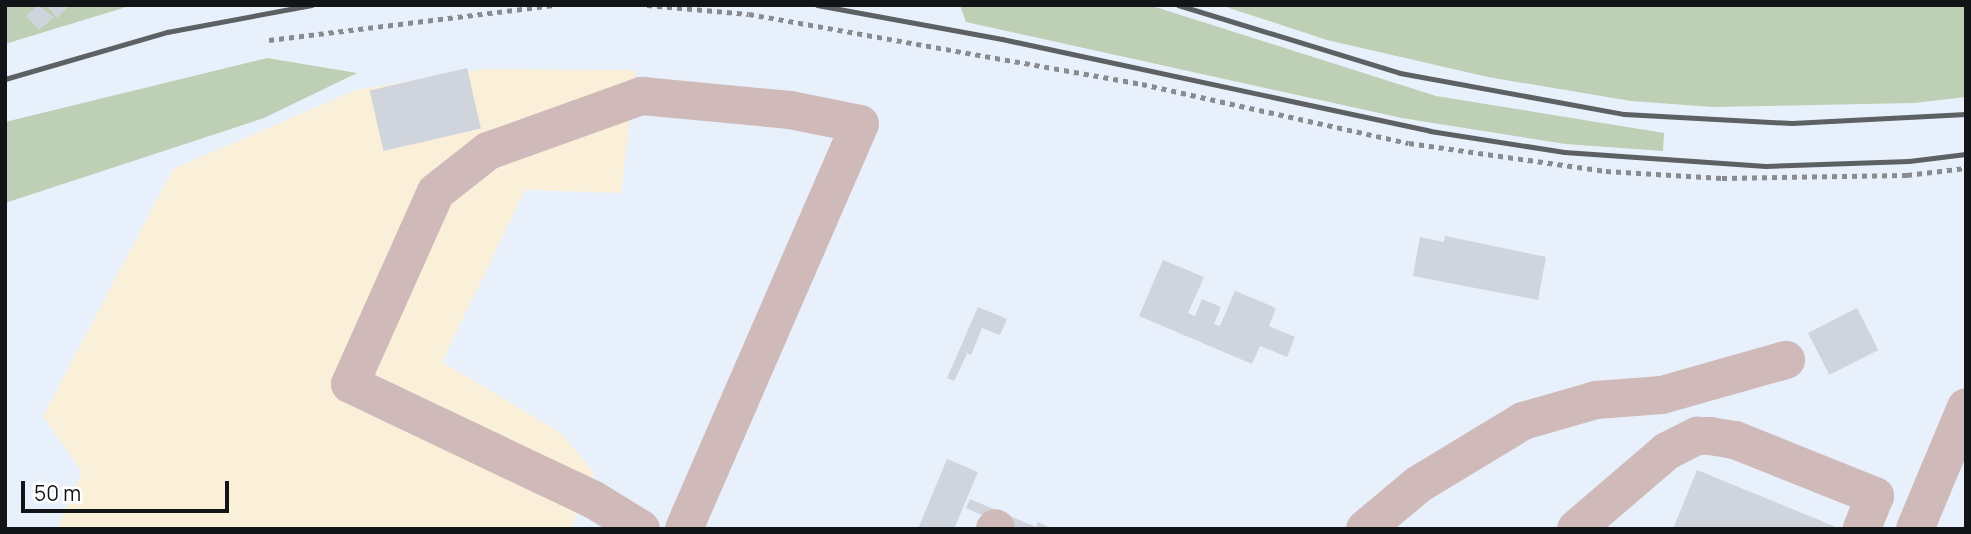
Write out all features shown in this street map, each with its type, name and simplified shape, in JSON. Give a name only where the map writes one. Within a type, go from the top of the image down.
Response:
[{"type":"lane","points":[[641,529],[594,500],[350,384],[436,192],[488,151],[642,96],[790,110],[860,124],[684,529]]},
{"type":"lane","points":[[1365,529],[1419,484],[1523,421],[1596,400],[1662,395],[1786,360]]},
{"type":"lane","points":[[1915,529],[1966,407]]},
{"type":"lane","points":[[1576,529],[1667,451],[1697,436],[1735,440],[1875,496],[1862,529]]},
{"type":"path","points":[[269,40],[556,5]]},
{"type":"path","points":[[647,5],[749,13],[1142,84],[1409,143],[1605,171],[1722,178],[1907,175],[1966,169]]},
{"type":"shaded area","points":[[133,5],[1966,5],[1966,529],[5,529],[5,44]]},
{"type":"shaded area","points":[[483,69],[636,70],[621,193],[525,190],[442,362],[561,433],[594,473],[570,529],[57,529],[82,472],[43,416],[173,169],[356,90]]},
{"type":"green space","points":[[5,5],[133,5],[5,44]]},
{"type":"green space","points":[[960,5],[1149,5],[1436,96],[1664,133],[1663,151],[1565,144],[1402,118],[966,22]]},
{"type":"green space","points":[[1220,5],[1966,5],[1966,97],[1914,103],[1713,107],[1631,101],[1488,77],[1327,40]]},
{"type":"green space","points":[[267,58],[357,73],[264,118],[5,203],[5,122]]},
{"type":"building","points":[[38,5],[54,17],[39,30],[26,16]]},
{"type":"building","points":[[46,5],[70,5],[57,18]]},
{"type":"building","points":[[467,68],[481,128],[384,151],[370,90]]},
{"type":"building","points":[[1445,236],[1546,257],[1538,300],[1413,276],[1420,237],[1444,242]]},
{"type":"building","points":[[1163,260],[1204,277],[1188,313],[1195,316],[1202,299],[1221,307],[1214,324],[1220,326],[1235,291],[1276,308],[1269,326],[1295,337],[1287,357],[1260,346],[1252,364],[1139,316]]},
{"type":"building","points":[[978,307],[1007,319],[1000,335],[982,328],[971,355],[964,352],[967,354],[954,381],[947,378]]},
{"type":"building","points":[[1857,308],[1878,350],[1829,375],[1808,333]]},
{"type":"building","points":[[947,459],[978,472],[954,529],[918,529]]},
{"type":"building","points":[[1697,470],[1841,529],[1673,529]]},
{"type":"building","points":[[970,499],[1036,527],[1038,522],[1053,529],[1014,529],[966,508]]},
{"type":"railway","points":[[5,79],[167,32],[311,5]]},
{"type":"railway","points":[[817,5],[1002,39],[1430,131],[1564,152],[1766,166],[1909,161],[1966,154]]},
{"type":"railway","points":[[1178,5],[1400,73],[1624,114],[1792,123],[1966,114]]}]
